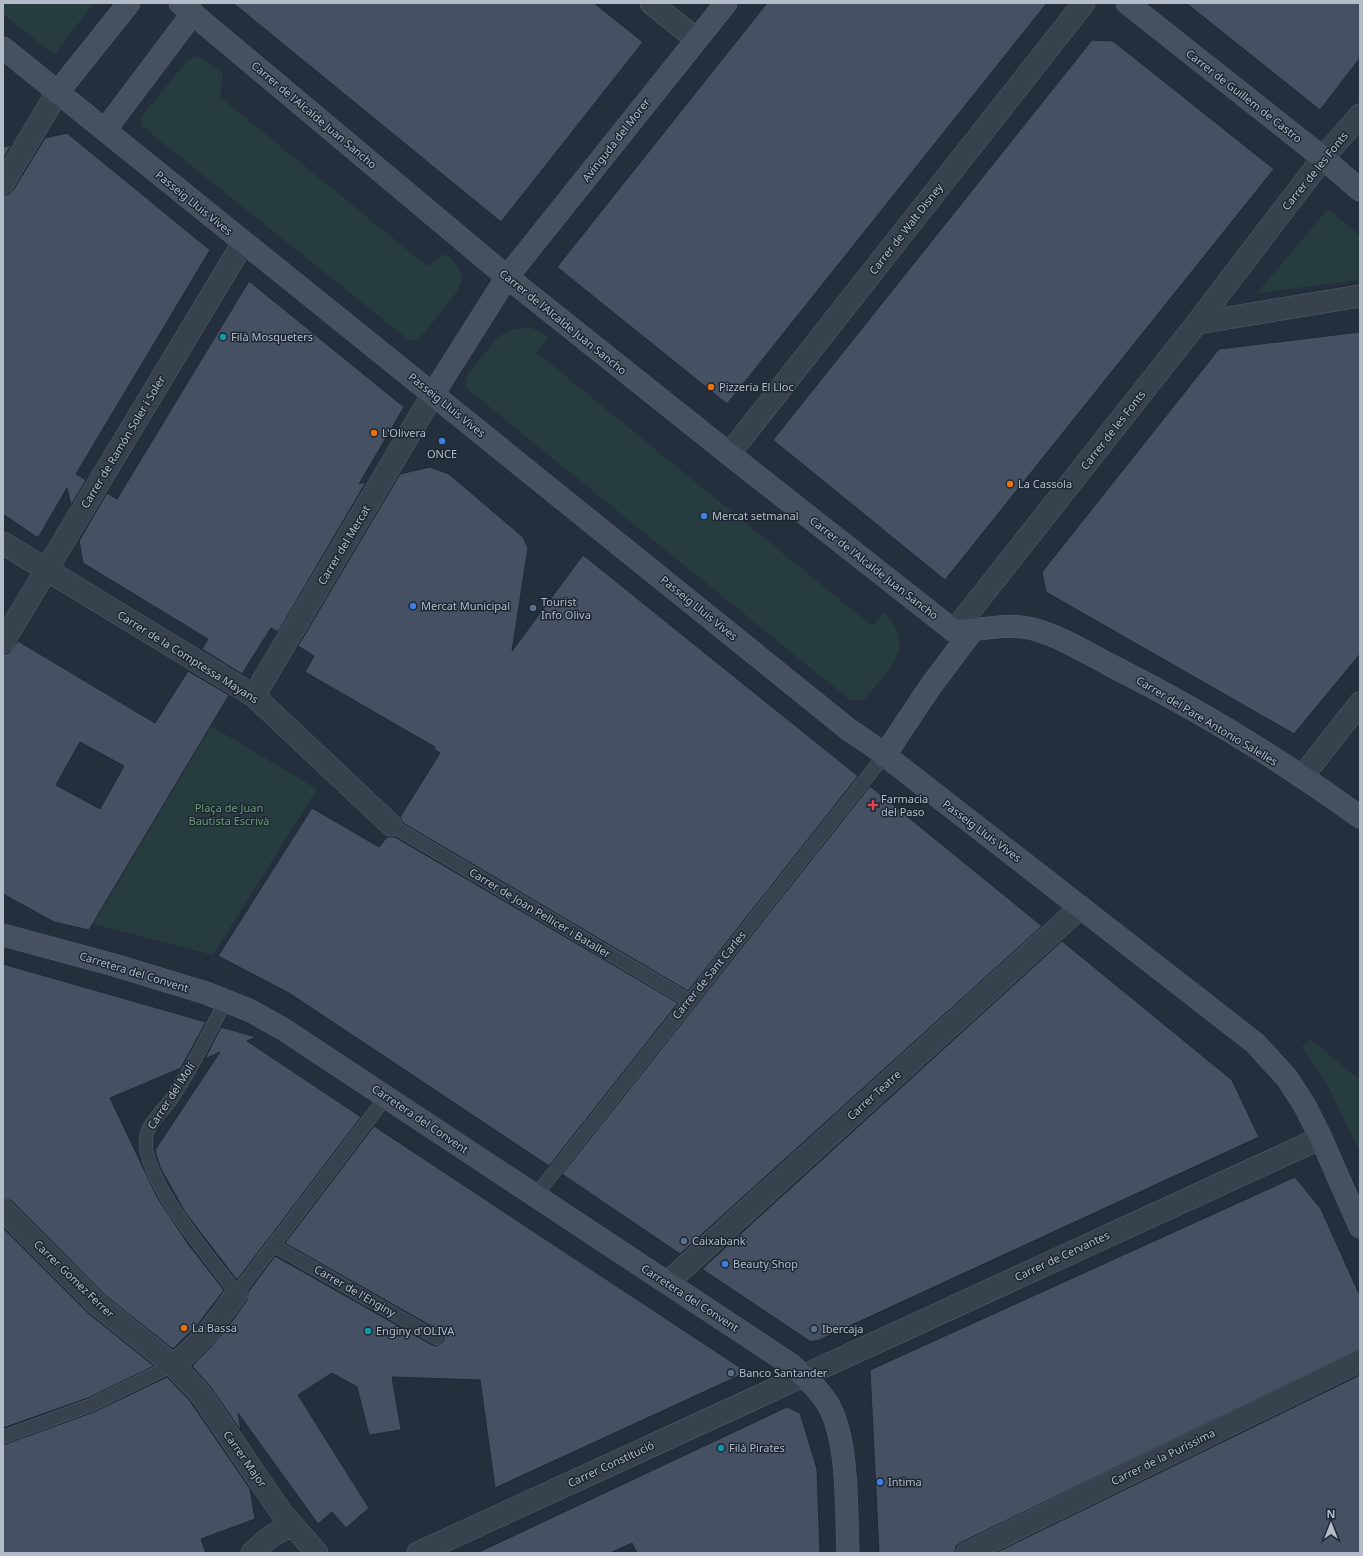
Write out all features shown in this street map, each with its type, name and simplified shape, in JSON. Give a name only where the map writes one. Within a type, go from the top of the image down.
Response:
[{"type":"street","points":[[3,183],[57,93],[129,3]]},
{"type":"street","points":[[651,3],[696,39]]},
{"type":"street","name":"Avinguda del Morer","points":[[433,394],[507,277],[726,3]]},
{"type":"street","name":"Carrer de Walt Disney","points":[[729,454],[1084,3]]},
{"type":"street","name":"Carrer de Guillem de Castro","points":[[1127,3],[1323,158],[1360,190]]},
{"type":"street","points":[[105,130],[191,6]]},
{"type":"street","name":"Carrer de l'Alcalde Juan Sancho","points":[[191,6],[507,277],[729,454],[963,631]]},
{"type":"street","name":"Passeig Lluis Vives","points":[[3,48],[243,243],[433,394],[848,729],[879,751],[1082,907],[1255,1043],[1288,1078],[1322,1138],[1360,1227]]},
{"type":"street","name":"Carrer de les Fonts","points":[[963,631],[1323,158],[1360,115]]},
{"type":"street","name":"Carrer de Ramón Soler i Soler","points":[[3,642],[243,243]]},
{"type":"street","points":[[1197,323],[1360,296]]},
{"type":"street","name":"Carrer del Mercat","points":[[254,696],[433,394]]},
{"type":"street","name":"Carrer de la Comptessa Mayans","points":[[3,543],[254,696],[391,825]]},
{"type":"street","name":"Carrer del Pare Antonio Salelles","points":[[963,631],[1014,626],[1033,629],[1063,641],[1165,693],[1302,777],[1360,817]]},
{"type":"street","points":[[879,751],[930,687],[963,631]]},
{"type":"street","points":[[1302,777],[1360,704]]},
{"type":"street","name":"Carrer Teatre","points":[[666,1283],[1082,907]]},
{"type":"street","name":"Carretera del Convent","points":[[3,935],[114,965],[226,1000],[251,1011],[283,1029],[771,1351],[803,1375],[828,1405],[840,1433],[843,1459],[848,1553]]},
{"type":"street","name":"Carrer de Cervantes","points":[[803,1375],[1322,1138]]},
{"type":"street","name":"Carrer Gomez Ferrer","points":[[9,1215],[97,1304],[173,1365]]},
{"type":"street","points":[[173,1365],[188,1354],[206,1336],[237,1293]]},
{"type":"street","name":"Carrer de la Puríssima","points":[[967,1553],[1360,1361]]},
{"type":"street","name":"Carrer Major","points":[[173,1365],[200,1393],[291,1525],[317,1553]]},
{"type":"street","name":"Carrer Constitució","points":[[418,1553],[803,1375]]},
{"type":"street","points":[[252,1553],[270,1537],[291,1525]]},
{"type":"lane","name":"Carrer de Sant Carles","points":[[535,1196],[879,751]]},
{"type":"lane","name":"Carrer de Joan Pellicer i Bataller","points":[[391,825],[688,1000]]},
{"type":"lane","name":"Carrer del Molí","points":[[226,1000],[183,1082],[147,1132],[146,1147],[168,1201],[186,1229],[237,1293]]},
{"type":"lane","points":[[237,1293],[386,1097]]},
{"type":"lane","name":"Carrer de l'Enginy","points":[[273,1245],[436,1338]]},
{"type":"lane","points":[[3,1437],[91,1405],[173,1365]]},
{"type":"green space","points":[[3,3],[94,3],[54,55],[3,14]]},
{"type":"green space","points":[[196,56],[202,58],[223,73],[220,97],[427,266],[445,254],[459,268],[461,281],[456,294],[418,340],[410,341],[142,126],[142,116],[187,61]]},
{"type":"green space","points":[[1328,209],[1360,236],[1360,280],[1257,293]]},
{"type":"green space","points":[[526,327],[541,331],[548,338],[536,352],[872,626],[884,613],[894,625],[899,637],[899,648],[889,669],[864,700],[850,700],[465,387],[466,376],[498,337],[511,330]]},
{"type":"green space","name":"Plaça de Juan Bautista Escrivà","points":[[211,726],[317,789],[213,955],[93,924]]},
{"type":"green space","points":[[1310,1039],[1360,1080],[1360,1151],[1329,1088],[1302,1047]]},
{"type":"building","points":[[233,3],[594,3],[643,42],[501,222]]},
{"type":"building","points":[[767,3],[1047,3],[727,404],[557,267]]},
{"type":"building","points":[[1186,3],[1360,3],[1360,58],[1320,110]]},
{"type":"building","points":[[1092,40],[1113,41],[1274,169],[945,580],[773,440]]},
{"type":"building","points":[[67,133],[210,250],[76,474],[86,480],[71,505],[67,488],[38,538],[3,514],[3,195],[9,194],[14,189],[45,138]]},
{"type":"building","points":[[11,145],[3,159],[3,147]]},
{"type":"building","points":[[249,281],[404,407],[359,484],[366,482],[278,632],[271,628],[242,674],[202,649],[208,639],[83,563],[79,541],[107,493],[117,499]]},
{"type":"building","points":[[1360,332],[1360,654],[1294,734],[1046,592],[1042,572],[1219,349]]},
{"type":"building","points":[[430,467],[449,474],[523,537],[528,548],[512,651],[583,555],[858,776],[688,991],[403,823],[400,817],[440,753],[434,749],[435,747],[305,672],[314,656],[298,646],[400,474]]},
{"type":"building","points":[[18,641],[155,723],[188,671],[229,695],[89,930],[54,922],[3,894],[3,654],[9,653]],"holes":[[[80,742],[124,766],[100,809],[56,785]]]},
{"type":"building","points":[[870,786],[1042,926],[680,1254],[562,1174]]},
{"type":"building","points":[[312,808],[379,847],[387,837],[395,837],[678,1003],[549,1166],[289,993],[218,956]]},
{"type":"building","points":[[1062,941],[1232,1080],[1259,1137],[817,1341],[811,1342],[702,1269]]},
{"type":"building","points":[[3,964],[206,1022],[181,1068],[110,1098],[157,1197],[188,1244],[224,1290],[198,1324],[173,1349],[105,1295],[12,1201],[3,1198]]},
{"type":"building","points":[[221,1027],[256,1037],[247,1041],[361,1117],[237,1280],[185,1212],[160,1167],[155,1150],[220,1052],[205,1059]]},
{"type":"building","points":[[374,1126],[747,1372],[495,1488],[480,1380],[392,1377],[401,1430],[369,1435],[357,1387],[332,1373],[298,1395],[369,1508],[346,1528],[332,1512],[318,1524],[238,1413],[241,1431],[210,1386],[192,1366],[209,1349],[233,1320],[247,1300],[249,1291],[275,1256],[432,1345],[436,1346],[443,1342],[444,1338],[440,1331],[285,1243]]},
{"type":"building","points":[[1295,1177],[1321,1209],[1360,1296],[1360,1349],[962,1542],[956,1546],[955,1553],[879,1553],[870,1370]]},
{"type":"building","points":[[3,1228],[88,1313],[154,1366],[88,1398],[3,1428]]},
{"type":"building","points":[[1360,1375],[1360,1553],[995,1553]]},
{"type":"building","points":[[167,1377],[190,1401],[250,1489],[255,1519],[201,1539],[206,1553],[3,1553],[3,1445],[94,1412]]},
{"type":"building","points":[[787,1407],[800,1413],[817,1469],[820,1553],[637,1553],[632,1543],[610,1553],[477,1553]]},
{"type":"place","name":"Filà Mosqueters","points":[[223,337]]},
{"type":"place","name":"Pizzeria El Lloc","points":[[711,387]]},
{"type":"place","name":"L'Olivera","points":[[374,433]]},
{"type":"place","name":"ONCE","points":[[442,441]]},
{"type":"place","name":"La Cassola","points":[[1010,484]]},
{"type":"place","name":"Mercat setmanal","points":[[704,516]]},
{"type":"place","name":"Mercat Municipal","points":[[413,606]]},
{"type":"place","name":"Tourist Info Oliva","points":[[533,608]]},
{"type":"place","name":"Farmacia del Paso","points":[[873,805]]},
{"type":"place","name":"Caixabank","points":[[684,1241]]},
{"type":"place","name":"Beauty Shop","points":[[725,1264]]},
{"type":"place","name":"La Bassa","points":[[184,1328]]},
{"type":"place","name":"Ibercaja","points":[[814,1329]]},
{"type":"place","name":"Enginy d'OLIVA","points":[[368,1331]]},
{"type":"place","name":"Banco Santander","points":[[731,1373]]},
{"type":"place","name":"Filà Pirates","points":[[721,1448]]},
{"type":"place","name":"Intima","points":[[880,1482]]}]
